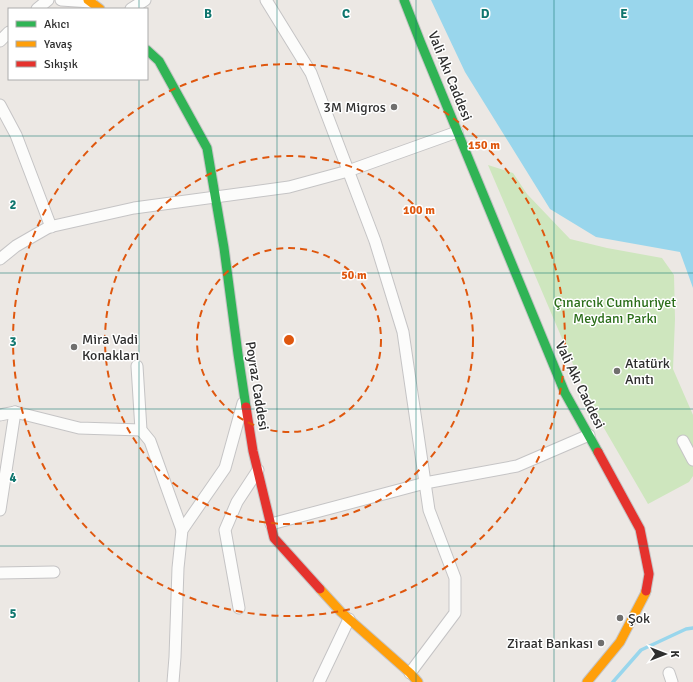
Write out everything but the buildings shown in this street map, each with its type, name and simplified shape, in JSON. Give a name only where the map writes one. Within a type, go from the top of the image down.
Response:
[{"type":"street","points":[[38,8],[48,0]]},
{"type":"street","points":[[61,0],[93,4]]},
{"type":"street","points":[[133,8],[145,0]]},
{"type":"street","points":[[266,0],[311,74],[375,241],[403,332],[429,510],[455,578],[455,613],[410,673]]},
{"type":"street","name":"Vali Akı Caddesi","points":[[404,0],[565,393],[640,529],[649,574],[645,594],[620,642],[587,682]]},
{"type":"street","points":[[0,41],[8,33]]},
{"type":"street","name":"Poyraz Caddesi","points":[[148,51],[159,61],[207,148],[224,248],[253,451],[274,538],[341,612],[410,673],[418,682]]},
{"type":"street","points":[[0,105],[16,135],[51,227]]},
{"type":"street","points":[[0,259],[16,246],[51,227],[134,208],[289,187],[348,171],[457,132]]},
{"type":"street","points":[[137,366],[141,430],[150,441],[182,530],[178,568],[173,682]]},
{"type":"street","points":[[182,530],[225,468],[245,399]]},
{"type":"street","points":[[0,415],[15,412],[79,428],[141,430]]},
{"type":"street","points":[[0,510],[15,412]]},
{"type":"street","points":[[271,524],[425,483],[517,466],[589,435]]},
{"type":"street","points":[[683,441],[693,460]]},
{"type":"street","points":[[238,608],[225,530],[237,502],[258,470]]},
{"type":"street","points":[[0,573],[54,572]]},
{"type":"street","points":[[319,682],[349,619]]},
{"type":"green space","name":"Çınarcık Cumhuriyet Meydanı Parkı","points":[[488,165],[513,173],[527,194],[570,239],[607,248],[662,258],[674,275],[675,319],[673,369],[693,415],[693,476],[689,482],[648,504],[590,404]]},
{"type":"water","points":[[431,0],[693,0],[693,288],[680,252],[596,237],[550,209],[465,72]]},
{"type":"waterway","points":[[613,682],[641,650],[686,629],[693,628]]},
{"type":"traffic: fast","points":[[404,0],[565,393],[598,452]]},
{"type":"traffic: fast","points":[[148,51],[159,61],[207,148],[224,248],[246,407]]},
{"type":"traffic: slow","points":[[88,0],[99,8]]},
{"type":"traffic: slow","points":[[320,589],[341,612],[410,673],[418,682]]},
{"type":"traffic: slow","points":[[587,682],[620,642],[646,591]]},
{"type":"traffic: jam","points":[[246,407],[253,451],[274,538],[320,589]]},
{"type":"traffic: jam","points":[[598,452],[640,529],[649,574],[646,591]]},
{"type":"place","name":"3M Migros","points":[[394,107]]},
{"type":"place","name":"Mira Vadi Konakları","points":[[74,347]]},
{"type":"place","name":"Atatürk Anıtı","points":[[617,371]]},
{"type":"place","name":"Şok","points":[[620,618]]},
{"type":"place","name":"Ziraat Bankası","points":[[601,643]]}]
